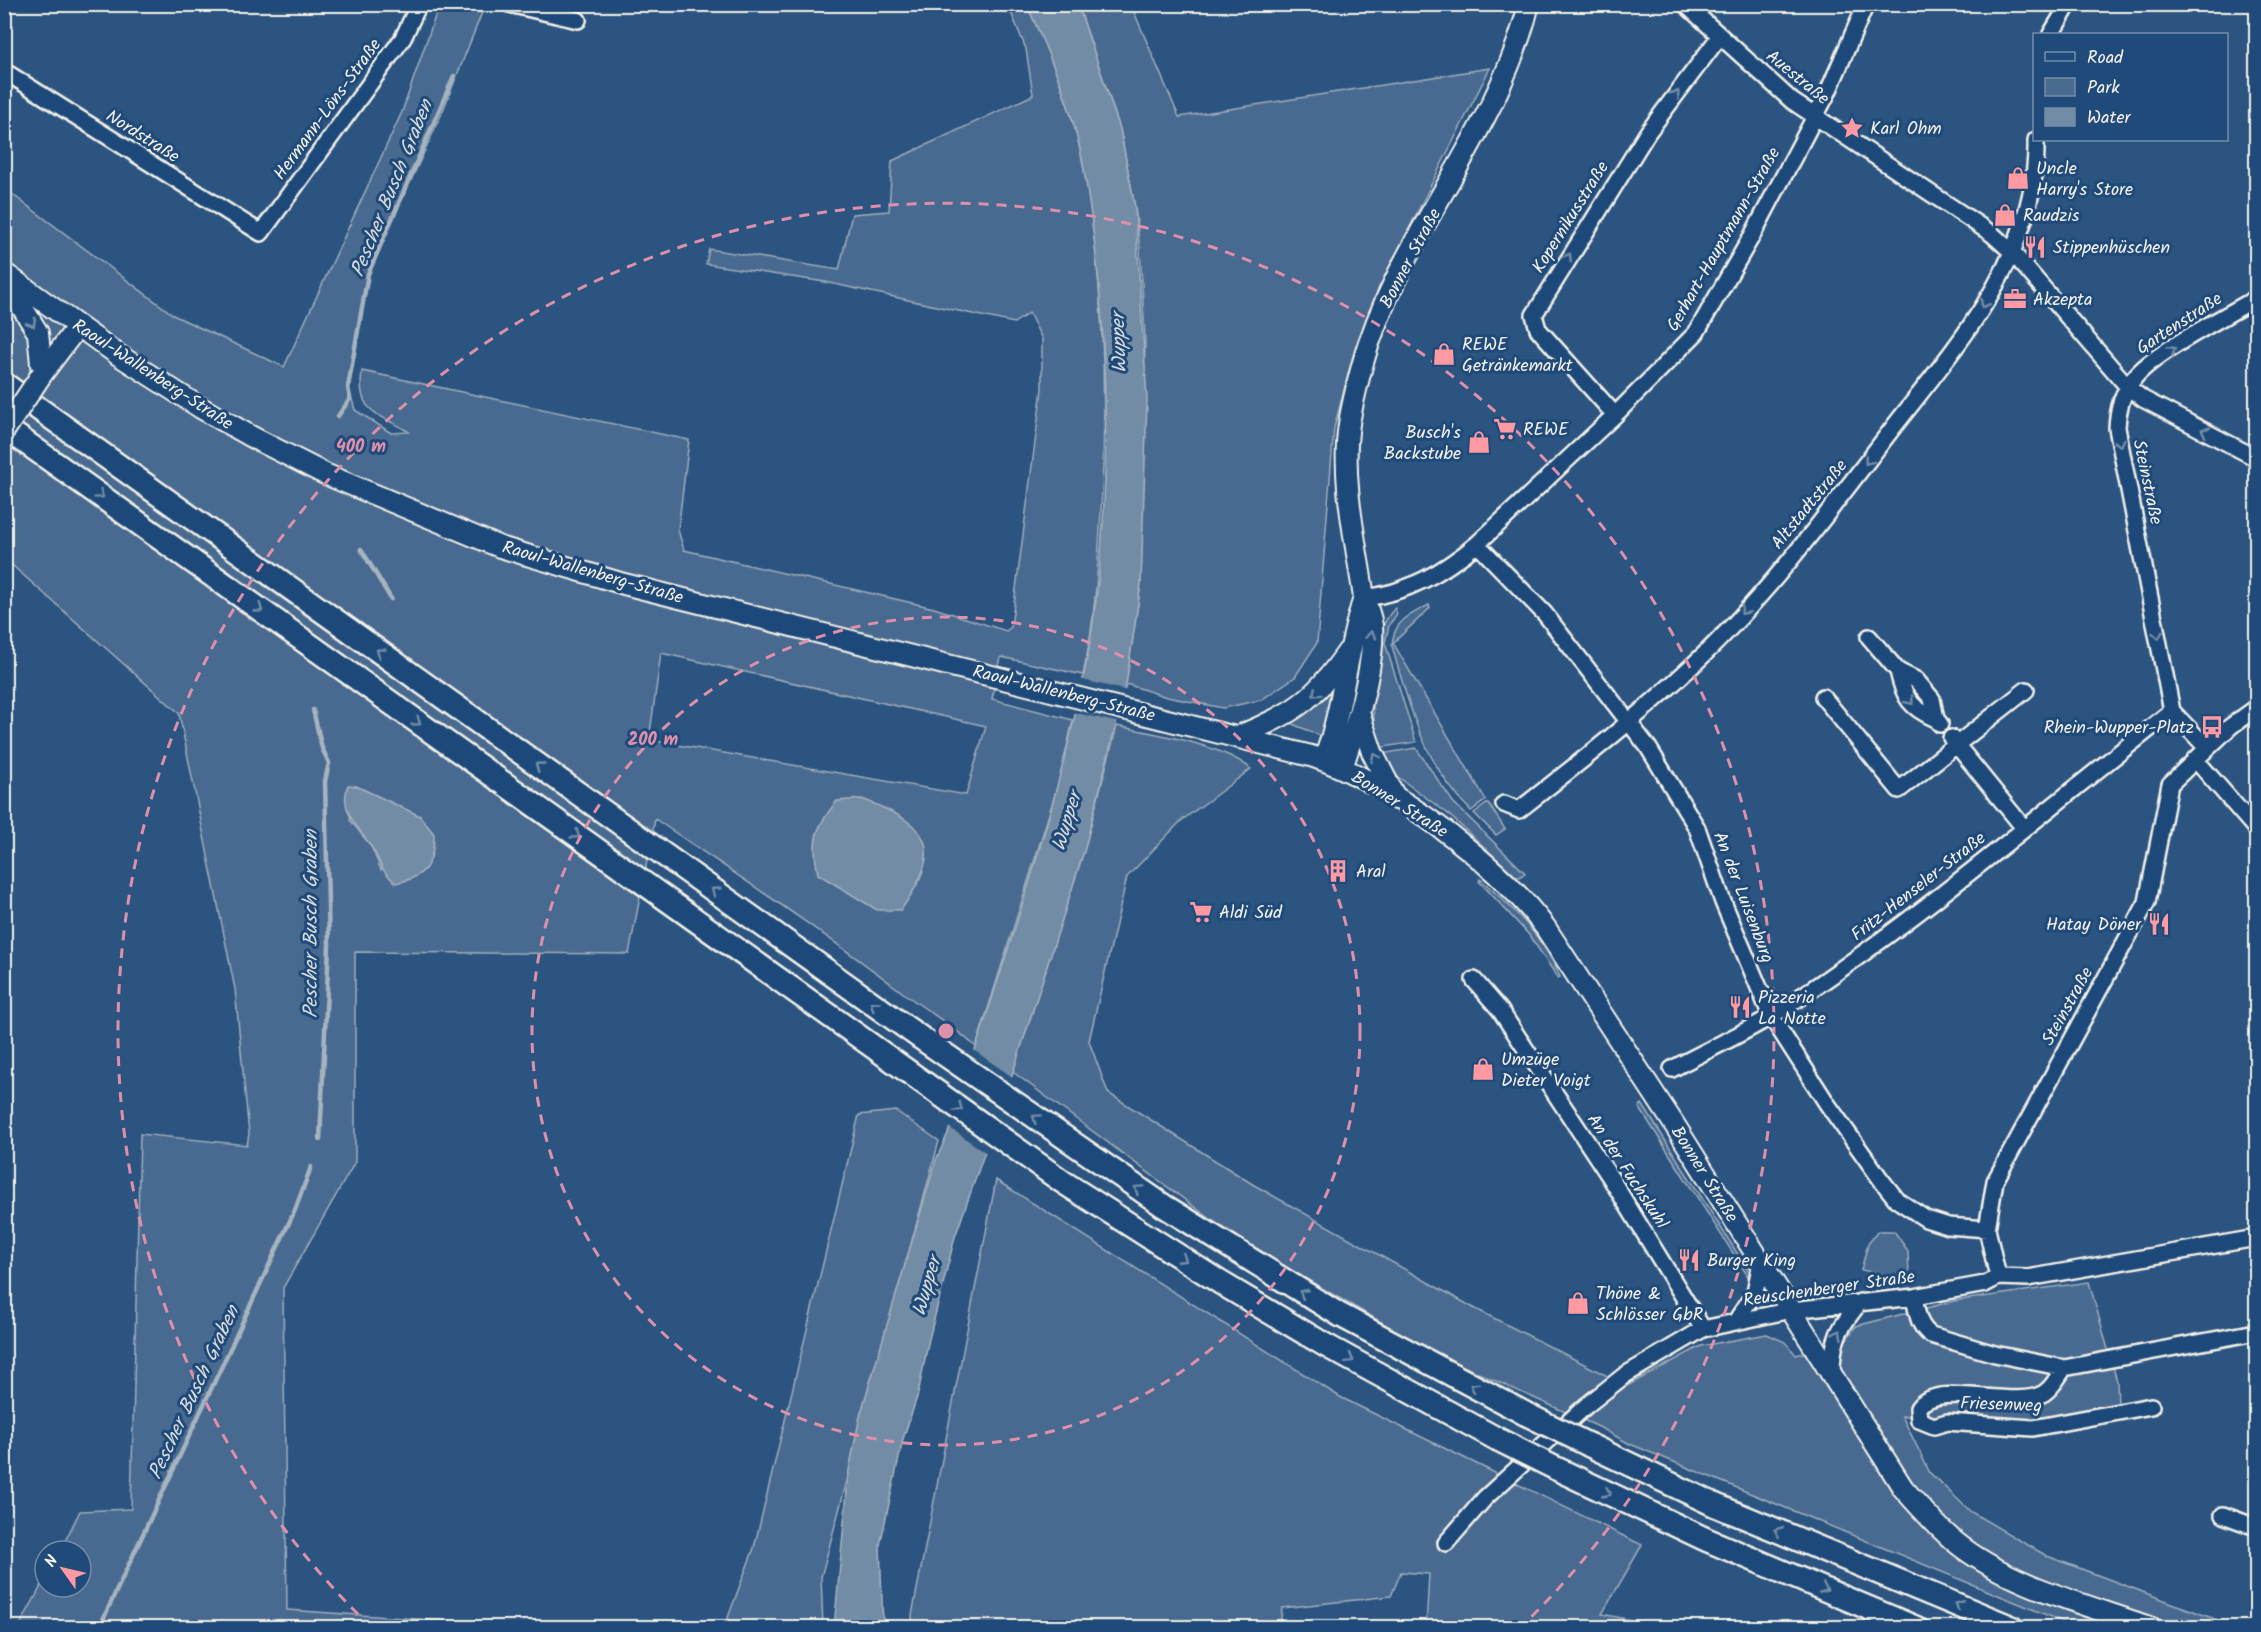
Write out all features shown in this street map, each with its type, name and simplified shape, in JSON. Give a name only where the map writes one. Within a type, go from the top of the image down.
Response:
[{"type":"highway","points":[[4,384],[921,1038],[1183,1218],[1340,1315],[1526,1414],[1715,1505],[2013,1628]]},
{"type":"highway","points":[[4,429],[1063,1182],[1240,1295],[1325,1346],[1555,1468],[1705,1539],[1916,1628]]},
{"type":"main road","name":"Bonner Straße","points":[[1333,764],[1359,713],[1372,626],[1364,598],[1348,482],[1349,425],[1363,365],[1385,299],[1486,120],[1520,43],[1529,4]]},
{"type":"main road","name":"Raoul-Wallenberg-Straße","points":[[4,273],[78,326],[201,408],[254,438],[325,474],[500,547],[624,584],[1238,737]]},
{"type":"main road","points":[[4,278],[38,333],[42,374]]},
{"type":"main road","points":[[4,429],[78,326]]},
{"type":"main road","name":"Bonner Straße","points":[[1333,764],[1355,624],[1364,598]]},
{"type":"main road","points":[[1238,737],[1302,705],[1325,684],[1352,647]]},
{"type":"main road","points":[[1359,713],[1372,752],[1396,800]]},
{"type":"main road","name":"Bonner Straße","points":[[1238,737],[1333,764],[1396,800],[1463,846],[1495,872],[1528,904],[1668,1115],[1903,1488],[1955,1542],[1988,1564],[2018,1579],[2152,1628]]},
{"type":"street","name":"Hermann-Löns-Straße","points":[[261,233],[403,38],[419,4]]},
{"type":"street","points":[[509,4],[578,20]]},
{"type":"street","name":"Auestraße","points":[[1685,4],[1792,101],[1992,234],[2012,252]]},
{"type":"street","name":"Gerhart-Hauptmann-Straße","points":[[1364,598],[1394,592],[1438,574],[1477,544],[1615,415],[1696,333],[1753,234],[1828,92],[1866,4]]},
{"type":"street","points":[[2052,33],[2069,4]]},
{"type":"street","name":"Kopernikusstraße","points":[[1615,415],[1538,329],[1533,319],[1537,306],[1648,132],[1719,36]]},
{"type":"street","name":"Nordstraße","points":[[4,71],[261,233]]},
{"type":"street","name":"Altstadtstraße","points":[[1504,804],[1520,810],[1629,721],[1694,665],[1785,564],[1957,346],[1986,300],[2012,252],[2031,200],[2037,171],[2036,141]]},
{"type":"street","points":[[2012,252],[2128,387],[2143,399],[2256,458]]},
{"type":"street","name":"Gartenstraße","points":[[2128,387],[2137,375],[2153,361],[2256,298]]},
{"type":"street","name":"Steinstraße","points":[[2128,387],[2118,408],[2117,428],[2172,711]]},
{"type":"street","name":"An der Luisenburg","points":[[1477,544],[1545,614],[1659,763],[1697,828],[1723,902],[1771,1016],[1828,1105],[1897,1200],[1926,1219],[1948,1226],[1987,1229]]},
{"type":"street","points":[[1869,637],[1898,671],[1903,692],[1918,711],[1938,721]]},
{"type":"street","points":[[1822,697],[1899,790],[1954,741],[2026,690]]},
{"type":"street","name":"Steinstraße","points":[[1998,1277],[1987,1229],[1995,1181],[2147,902],[2170,784],[2231,726],[2256,708]]},
{"type":"street","points":[[2172,711],[2207,748]]},
{"type":"street","name":"Fritz-Henseler-Straße","points":[[1672,1069],[1771,1016],[1901,925],[2172,711]]},
{"type":"street","points":[[1954,741],[2024,828]]},
{"type":"street","points":[[2195,759],[2256,829]]},
{"type":"street","name":"An der Fuchskuhl","points":[[1474,980],[1500,1010],[1610,1177],[1703,1329]]},
{"type":"street","name":"Reuschenberger Straße","points":[[1446,1543],[1485,1498],[1587,1405],[1625,1376],[1703,1329],[1791,1310],[1914,1297],[1985,1284],[1998,1277],[2028,1278],[2256,1238]]},
{"type":"street","points":[[1736,1321],[1755,1292],[1761,1262]]},
{"type":"street","points":[[1914,1297],[1919,1320],[1924,1330],[1931,1335],[1995,1354],[2064,1368],[2256,1332]]},
{"type":"street","points":[[1832,1373],[1837,1333],[1860,1302]]},
{"type":"street","name":"Friesenweg","points":[[2064,1368],[2053,1385],[2042,1394],[2021,1398],[1938,1398],[1921,1403],[1917,1414],[1919,1420],[1924,1424],[1934,1426],[1947,1422],[2033,1428],[2151,1406]]},
{"type":"street","points":[[2223,1515],[2256,1527]]},
{"type":"green space","points":[[439,5],[485,5],[442,113],[366,279],[349,389],[355,410],[391,433],[409,432],[379,416],[366,404],[361,385],[362,371],[689,440],[678,530],[684,550],[934,608],[1006,631],[1011,627],[1042,389],[1042,339],[1029,313],[1014,323],[825,282],[706,264],[709,249],[839,270],[852,214],[889,211],[892,161],[1033,95],[1026,49],[1008,5],[1027,5],[1067,102],[1079,143],[1090,206],[1100,293],[1103,469],[1097,573],[1083,675],[1001,657],[992,699],[1073,720],[1060,779],[976,1047],[951,1026],[813,927],[655,819],[629,954],[355,952],[355,1162],[283,1288],[287,1610],[535,1627],[19,1627],[34,1599],[93,1599],[93,1539],[66,1539],[80,1511],[131,1509],[140,1134],[247,1145],[249,1134],[235,989],[179,713],[5,559],[5,189],[175,316],[284,367],[402,112]],"holes":[[[661,653],[986,726],[966,795],[649,740]],[[356,786],[420,816],[381,870],[371,846],[350,820]]]},
{"type":"green space","points":[[1078,5],[1131,5],[1179,117],[1490,68],[1378,290],[1355,348],[1334,428],[1317,643],[1295,677],[1261,700],[1223,708],[1167,697],[1126,684],[1141,583],[1145,338],[1140,249],[1135,207],[1120,129]]},
{"type":"green space","points":[[1429,605],[1430,608],[1393,643],[1486,800],[1471,811],[1455,793],[1430,755],[1412,713],[1392,646],[1395,630],[1403,620]]},
{"type":"green space","points":[[1395,608],[1397,614],[1389,625],[1385,643],[1416,742],[1378,748],[1373,715],[1373,675],[1380,636],[1386,620]]},
{"type":"green space","points":[[1335,686],[1324,737],[1290,723],[1321,702]]},
{"type":"green space","points":[[1117,726],[1168,736],[1206,747],[1224,753],[1251,769],[1181,821],[1127,877],[1089,1041],[1108,1093],[1254,1185],[1474,1308],[1627,1386],[1701,1346],[1767,1334],[1785,1342],[1796,1355],[1844,1343],[1856,1326],[1954,1301],[2089,1282],[2117,1381],[2118,1406],[2035,1422],[1902,1416],[1930,1473],[1971,1512],[2047,1556],[2236,1627],[2076,1627],[1630,1444],[1599,1427],[1438,1355],[1239,1240],[1013,1072],[1084,850]]},
{"type":"green space","points":[[1416,748],[1453,802],[1525,873],[1518,878],[1447,813],[1398,777],[1381,754]]},
{"type":"green space","points":[[1488,803],[1505,829],[1496,835],[1474,813]]},
{"type":"green space","points":[[1480,879],[1504,900],[1536,936],[1560,977],[1558,978],[1529,935],[1479,881]]},
{"type":"green space","points":[[1642,1104],[1748,1270],[1751,1281],[1639,1107]]},
{"type":"green space","points":[[896,1111],[939,1141],[821,1577],[823,1627],[724,1628],[754,1548],[859,1115]]},
{"type":"green space","points":[[996,1180],[1340,1397],[1642,1545],[1602,1614],[1665,1627],[1426,1627],[1429,1574],[1401,1572],[1391,1596],[1282,1608],[1280,1627],[913,1628],[912,1615]]},
{"type":"green space","points":[[1878,1231],[1894,1231],[1908,1251],[1909,1275],[1893,1276],[1861,1270],[1868,1244]]},
{"type":"water","name":"Wupper","points":[[1027,5],[1078,5],[1120,129],[1135,207],[1147,400],[1141,583],[1126,684],[1085,848],[1013,1072],[955,1237],[929,1339],[918,1394],[903,1439],[880,1545],[883,1627],[834,1628],[849,1470],[860,1416],[936,1160],[948,1133],[1041,845],[1072,728],[1095,610],[1105,482],[1105,416],[1099,286],[1092,223],[1079,143],[1052,63]]},
{"type":"water","points":[[348,785],[356,786],[420,816],[434,834],[430,860],[422,872],[415,877],[396,883],[386,873],[351,817],[346,803]]},
{"type":"water","points":[[862,799],[903,818],[916,829],[924,840],[926,854],[923,869],[915,888],[901,910],[877,910],[818,874],[815,843],[819,827],[837,801]]},
{"type":"pier","points":[[1079,679],[1128,691],[1120,723],[1072,712]]},
{"type":"pier","points":[[972,1049],[1014,1078],[988,1154],[947,1126]]},
{"type":"waterway","name":"Pescher Busch Graben","points":[[338,416],[350,399],[348,387],[368,274],[454,76]]},
{"type":"waterway","name":"Pescher Busch Graben","points":[[361,549],[391,599]]},
{"type":"waterway","name":"Pescher Busch Graben","points":[[313,710],[322,748],[329,763],[325,781],[329,945],[320,1140]]},
{"type":"waterway","name":"Pescher Busch Graben","points":[[99,1628],[295,1210],[311,1167]]},
{"type":"place","name":"Karl Ohm","points":[[1852,128]]},
{"type":"place","name":"Uncle Harry's Store","points":[[2018,178]]},
{"type":"place","name":"Raudzis","points":[[2005,215]]},
{"type":"place","name":"Stippenhüschen","points":[[2035,247]]},
{"type":"place","name":"Akzepta","points":[[2015,299]]},
{"type":"place","name":"REWE Getränkemarkt","points":[[1444,354]]},
{"type":"place","name":"REWE","points":[[1505,429]]},
{"type":"place","name":"Busch's Backstube","points":[[1479,442]]},
{"type":"place","name":"Rhein-Wupper-Platz","points":[[2212,727]]},
{"type":"place","name":"Aral","points":[[1338,871]]},
{"type":"place","name":"Aldi Süd","points":[[1201,912]]},
{"type":"place","name":"Hatay Döner","points":[[2159,924]]},
{"type":"place","name":"Pizzeria La Notte","points":[[1740,1007]]},
{"type":"place","name":"Umzüge Dieter Voigt","points":[[1483,1069]]},
{"type":"place","name":"Burger King","points":[[1689,1260]]},
{"type":"place","name":"Thöne & Schlösser GbR","points":[[1578,1303]]}]
